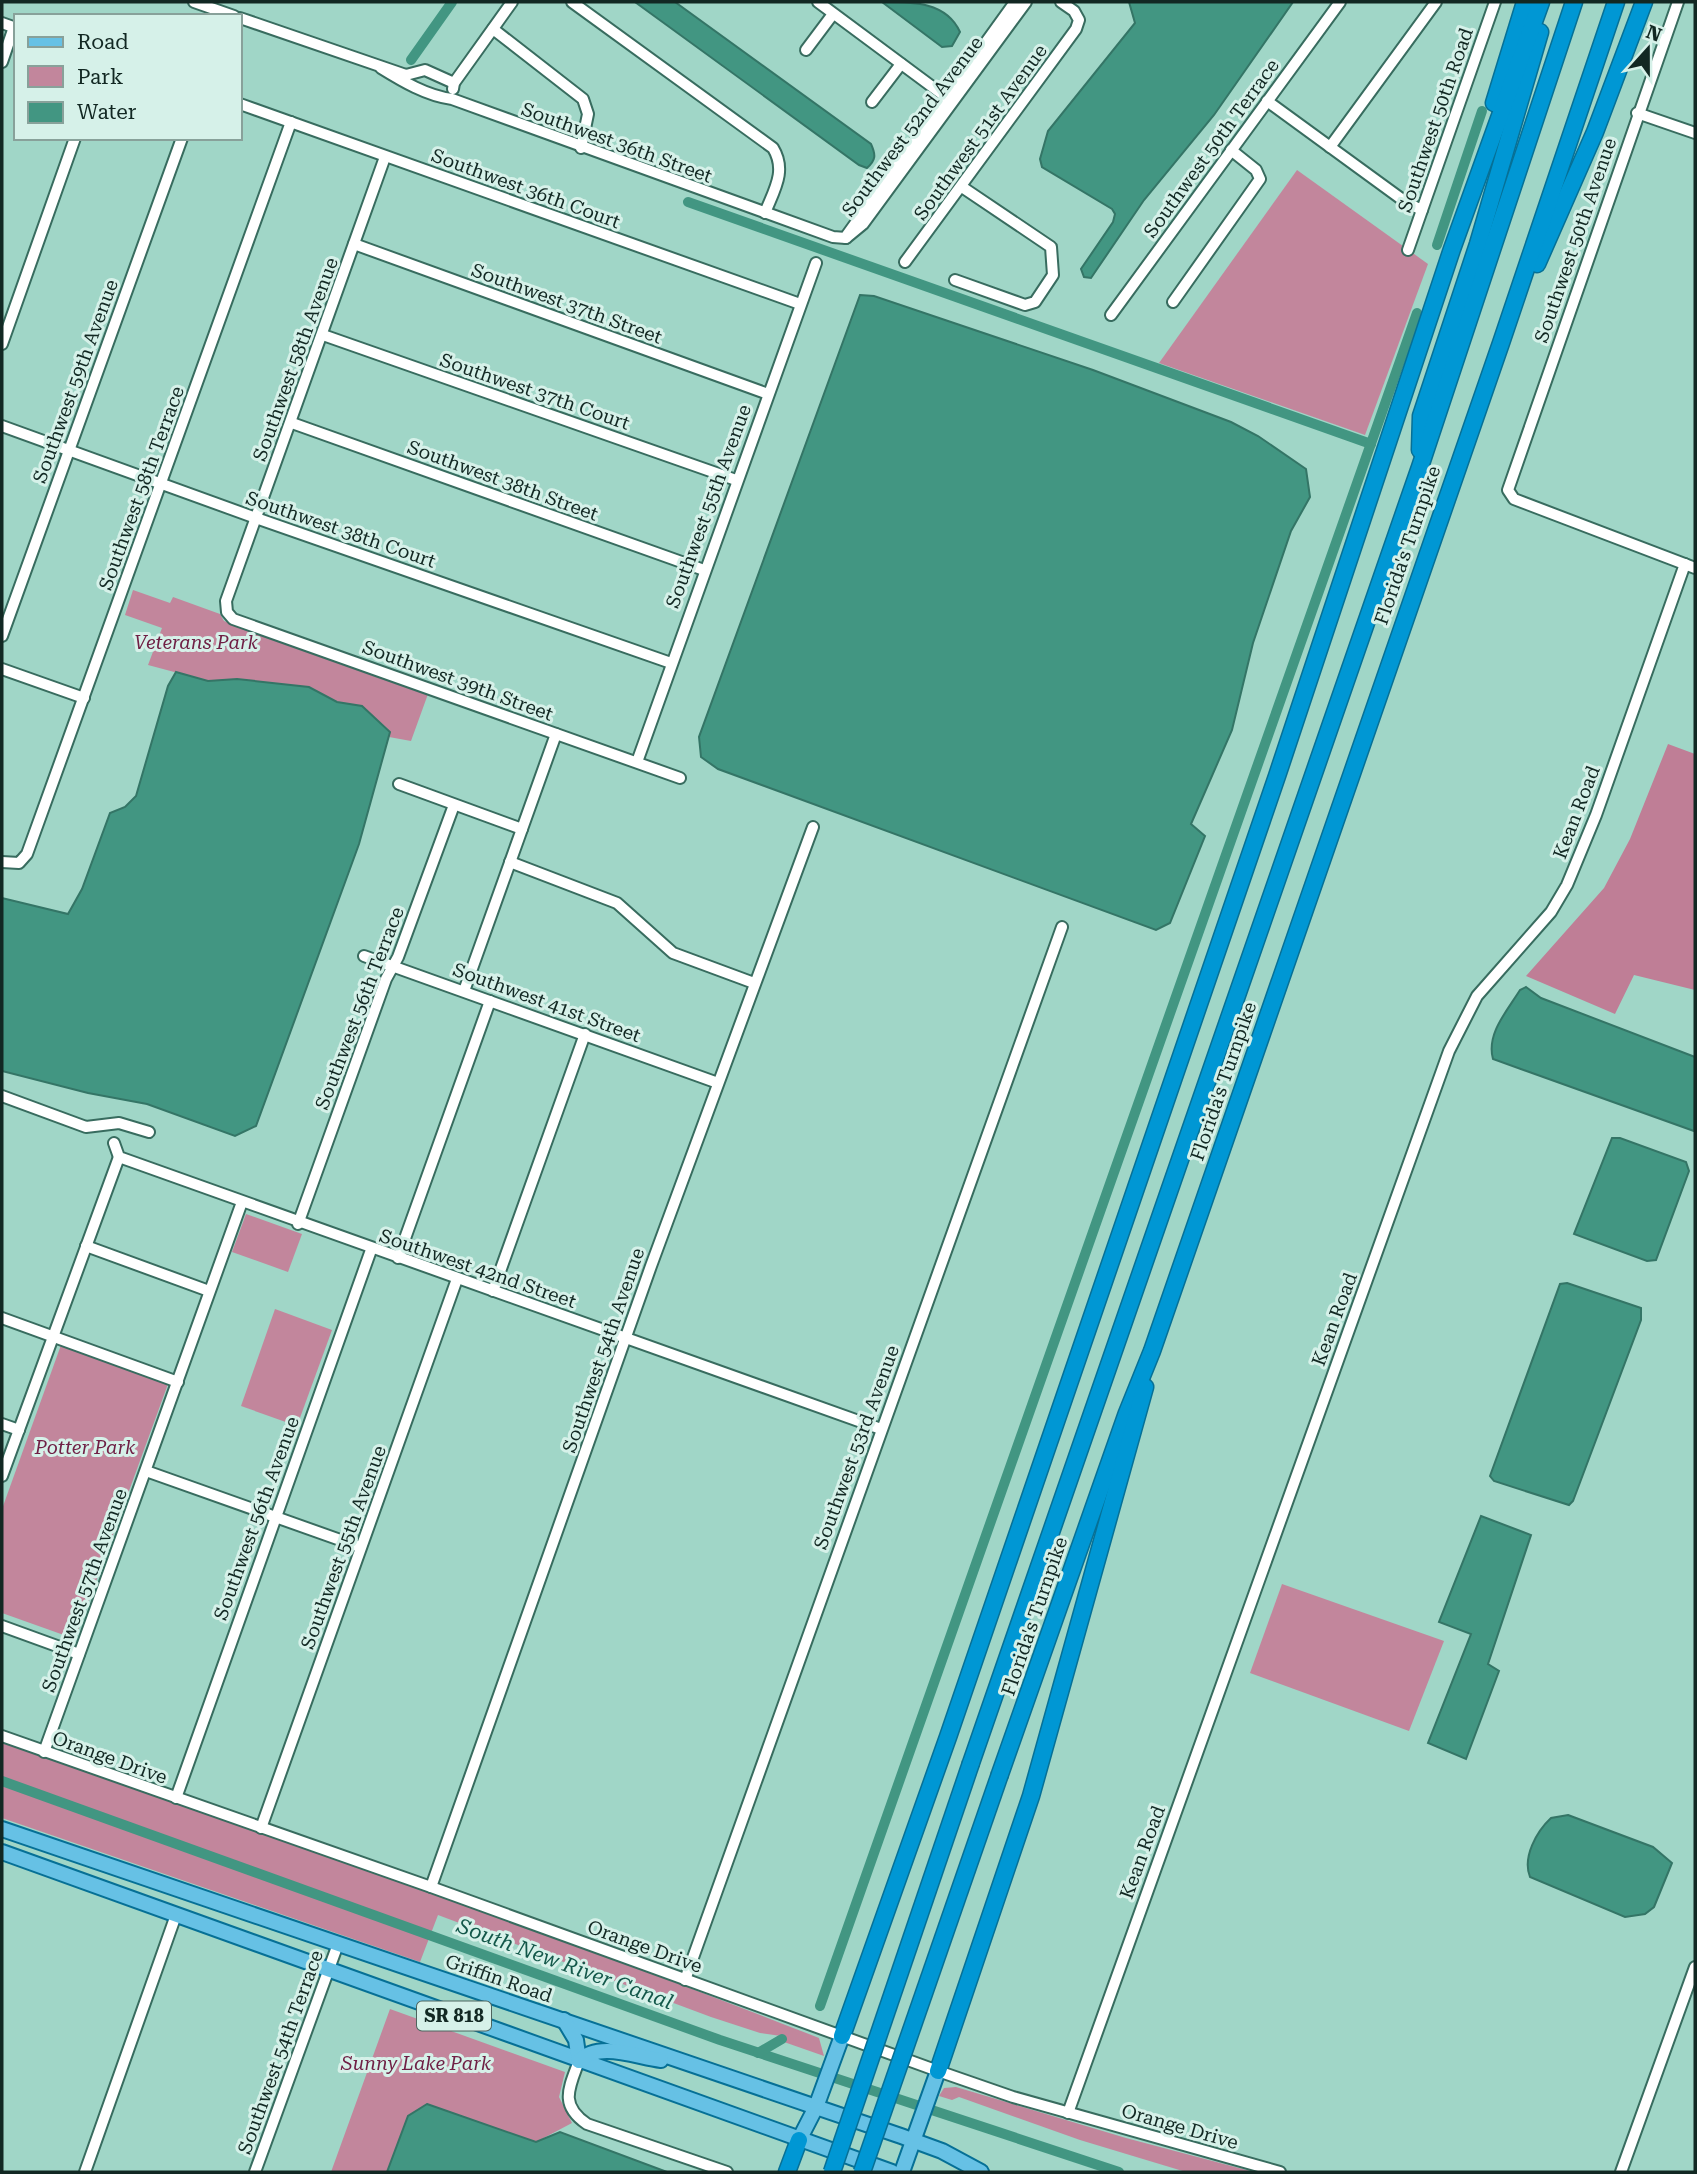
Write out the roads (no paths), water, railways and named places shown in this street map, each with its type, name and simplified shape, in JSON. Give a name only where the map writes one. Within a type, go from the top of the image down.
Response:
[{"type":"highway","points":[[1452,249],[1525,2]]},
{"type":"highway","points":[[842,2036],[953,1724],[1277,776],[1452,249],[1541,2]]},
{"type":"highway","points":[[1420,467],[1421,416],[1478,244],[1548,2]]},
{"type":"highway","name":"Florida's Turnpike","points":[[832,2172],[1420,467],[1574,2]]},
{"type":"highway","name":"Florida's Turnpike","points":[[862,2172],[1127,1413],[1152,1351],[1502,343],[1614,2]]},
{"type":"highway","points":[[1502,343],[1595,132],[1644,2]]},
{"type":"highway","points":[[938,2071],[1031,1796],[1140,1411],[1152,1351]]},
{"type":"highway","points":[[787,2172],[799,2140]]},
{"type":"main road","name":"Griffin Road","points":[[3,1832],[817,2107],[914,2141],[981,2172]]},
{"type":"main road","points":[[6,1854],[32,1847],[61,1850]]},
{"type":"main road","name":"SR 818","points":[[6,1854],[892,2172]]},
{"type":"main road","points":[[564,2020],[576,2040],[579,2061]]},
{"type":"main road","points":[[799,2140],[817,2107],[842,2036]]},
{"type":"main road","points":[[579,2061],[586,2055],[603,2050],[691,2064]]},
{"type":"main road","points":[[902,2172],[938,2071]]},
{"type":"street","points":[[194,2],[228,14]]},
{"type":"street","points":[[452,99],[454,83],[512,2]]},
{"type":"street","points":[[572,2],[773,148],[780,160],[781,172],[765,213]]},
{"type":"street","points":[[818,2],[949,99]]},
{"type":"street","name":"Southwest 52nd Avenue","points":[[846,237],[863,224],[1015,2]]},
{"type":"street","name":"Southwest 52nd Avenue","points":[[949,99],[1026,2]]},
{"type":"street","name":"Southwest 51st Avenue","points":[[905,262],[1076,29],[1079,20],[1074,11],[1061,2]]},
{"type":"street","name":"Southwest 50th Terrace","points":[[1111,315],[1340,2]]},
{"type":"street","points":[[1330,147],[1436,2]]},
{"type":"street","name":"Southwest 50th Road","points":[[1408,250],[1495,2]]},
{"type":"street","name":"Southwest 50th Avenue","points":[[1678,2],[1637,113],[1508,490],[1514,499],[1690,566]]},
{"type":"street","points":[[806,50],[833,13]]},
{"type":"street","name":"Southwest 36th Street","points":[[242,19],[381,68],[410,75],[425,70],[454,83]]},
{"type":"street","points":[[493,29],[583,99],[588,114],[581,148]]},
{"type":"street","points":[[2,62],[14,30]]},
{"type":"street","points":[[872,102],[901,64]]},
{"type":"street","name":"Southwest 36th Street","points":[[381,68],[407,84],[438,97],[452,99],[581,148],[833,237],[846,237]]},
{"type":"street","points":[[423,89],[435,86],[443,77]]},
{"type":"street","points":[[1267,101],[1406,203],[1422,211]]},
{"type":"street","name":"Southwest 36th Court","points":[[242,105],[800,304]]},
{"type":"street","points":[[1637,113],[1695,133]]},
{"type":"street","name":"Southwest 58th Terrace","points":[[2,862],[19,863],[27,854],[291,122]]},
{"type":"street","points":[[2,344],[74,140]]},
{"type":"street","name":"Southwest 59th Avenue","points":[[2,636],[181,140]]},
{"type":"street","points":[[1173,302],[1256,189],[1260,179],[1256,170],[1231,150]]},
{"type":"street","name":"Southwest 58th Avenue","points":[[227,612],[226,601],[292,423],[385,157]]},
{"type":"street","points":[[955,280],[1025,305],[1035,302],[1053,275],[1051,247],[962,187]]},
{"type":"street","name":"Southwest 37th Street","points":[[354,244],[768,394]]},
{"type":"street","name":"Southwest 55th Avenue","points":[[637,762],[816,263]]},
{"type":"street","name":"Southwest 37th Court","points":[[323,335],[736,480]]},
{"type":"street","name":"Southwest 38th Street","points":[[292,423],[704,570]]},
{"type":"street","name":"Southwest 38th Court","points":[[2,426],[671,663]]},
{"type":"street","name":"Kean Road","points":[[1068,2113],[1449,1051],[1477,996],[1551,912],[1567,886],[1690,566]]},
{"type":"street","name":"Southwest 39th Street","points":[[227,612],[233,619],[680,778]]},
{"type":"street","points":[[2,669],[84,698]]},
{"type":"street","points":[[464,991],[556,734]]},
{"type":"street","points":[[399,784],[522,829]]},
{"type":"street","name":"Southwest 56th Terrace","points":[[299,1224],[454,805]]},
{"type":"street","name":"Southwest 54th Avenue","points":[[431,1887],[626,1338],[813,827]]},
{"type":"street","points":[[510,862],[617,903],[673,953],[754,983]]},
{"type":"street","name":"Southwest 53rd Avenue","points":[[685,1980],[1062,927]]},
{"type":"street","name":"Southwest 41st Street","points":[[364,956],[718,1083]]},
{"type":"street","points":[[398,1258],[490,1001]]},
{"type":"street","points":[[493,1291],[585,1034]]},
{"type":"street","points":[[2,1096],[86,1127],[119,1123],[149,1132]]},
{"type":"street","points":[[2,1476],[119,1157],[114,1143]]},
{"type":"street","name":"Southwest 42nd Street","points":[[119,1157],[371,1250],[881,1429]]},
{"type":"street","name":"Southwest 57th Avenue","points":[[44,1752],[242,1202]]},
{"type":"street","points":[[86,1246],[209,1291]]},
{"type":"street","name":"Southwest 56th Avenue","points":[[176,1798],[371,1250]]},
{"type":"street","name":"Southwest 55th Avenue","points":[[261,1828],[457,1279]]},
{"type":"street","points":[[2,1318],[178,1382]]},
{"type":"street","points":[[2,1424],[19,1430]]},
{"type":"street","points":[[146,1471],[360,1547]]},
{"type":"street","points":[[2,1626],[79,1654]]},
{"type":"street","name":"Orange Drive","points":[[2,1736],[431,1887],[938,2071],[1068,2113],[1280,2172]]},
{"type":"street","points":[[85,2172],[176,1915]]},
{"type":"street","name":"Southwest 54th Terrace","points":[[255,2172],[338,1944]]},
{"type":"street","points":[[1621,2172],[1695,1967]]},
{"type":"street","points":[[579,2061],[570,2084],[568,2103],[574,2115],[587,2124],[727,2172]]},
{"type":"water","points":[[635,2],[675,2],[871,144],[874,160],[867,168],[859,165]]},
{"type":"water","points":[[882,2],[927,5],[946,14],[960,32],[952,46],[942,47]]},
{"type":"water","points":[[1129,2],[1293,2],[1214,115],[1144,200],[1091,278],[1084,277],[1081,269],[1113,222],[1115,214],[1112,209],[1042,167],[1040,159],[1048,131],[1135,23]]},
{"type":"water","points":[[860,295],[874,296],[1093,370],[1231,422],[1258,436],[1306,469],[1310,497],[1291,531],[1253,643],[1232,730],[1191,824],[1205,836],[1170,923],[1156,930],[718,769],[701,757],[699,737]]},
{"type":"water","points":[[176,672],[208,681],[237,679],[309,687],[337,702],[362,706],[390,732],[359,844],[256,1126],[235,1136],[147,1104],[88,1093],[2,1071],[2,898],[68,914],[82,889],[110,813],[125,807],[136,796],[168,686]]},
{"type":"water","points":[[1526,987],[1541,998],[1695,1057],[1694,1131],[1493,1059],[1492,1041],[1499,1023],[1520,990]]},
{"type":"water","points":[[1612,1138],[1620,1138],[1686,1162],[1689,1171],[1656,1260],[1647,1261],[1574,1234]]},
{"type":"water","points":[[1567,1283],[1641,1308],[1641,1320],[1573,1501],[1569,1505],[1494,1481],[1490,1476],[1560,1284]]},
{"type":"water","points":[[1481,1516],[1531,1535],[1488,1664],[1499,1671],[1466,1759],[1428,1743],[1471,1634],[1439,1622]]},
{"type":"water","points":[[1568,1815],[1653,1847],[1672,1863],[1654,1907],[1645,1914],[1625,1917],[1530,1877],[1529,1853],[1536,1837],[1551,1818]]},
{"type":"water","points":[[427,2104],[536,2142],[560,2132],[667,2172],[387,2172],[408,2116]]},
{"type":"waterway","points":[[411,60],[452,2]]},
{"type":"waterway","points":[[1437,245],[1482,111]]},
{"type":"waterway","points":[[688,202],[1371,444]]},
{"type":"waterway","points":[[820,2006],[1417,313]]},
{"type":"waterway","name":"South New River Canal","points":[[2,1781],[720,2040],[1119,2172]]},
{"type":"waterway","points":[[758,2053],[782,2039]]},
{"type":"park label","name":"Veterans Park","points":[[196,642]]},
{"type":"park label","name":"Potter Park","points":[[85,1447]]},
{"type":"park label","name":"Sunny Lake Park","points":[[416,2063]]}]
